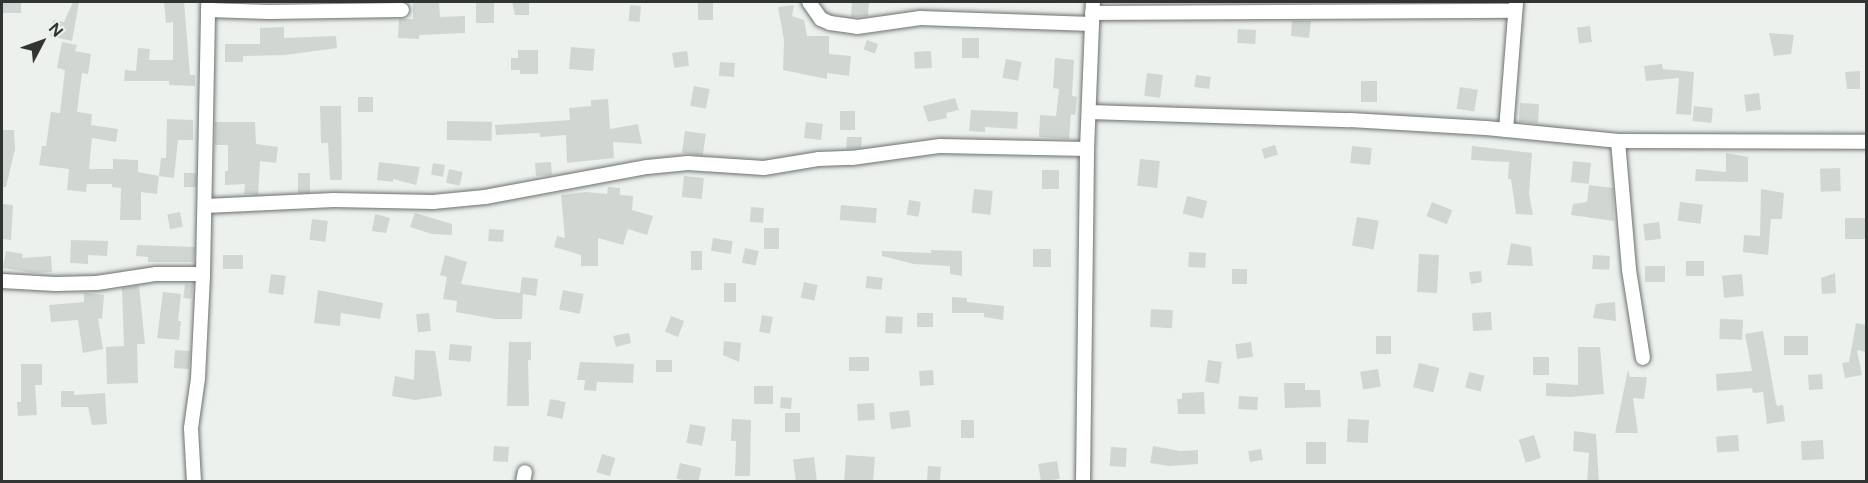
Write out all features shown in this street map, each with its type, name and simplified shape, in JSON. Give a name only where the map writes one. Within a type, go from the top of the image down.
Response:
[{"type":"street","points":[[808,2],[821,19],[830,23],[857,27],[920,18],[1515,6],[1506,130]]},
{"type":"street","points":[[194,482],[191,428],[198,378],[203,274],[208,6],[268,12],[402,10]]},
{"type":"street","points":[[1083,482],[1087,149],[1092,13]]},
{"type":"street","points":[[1089,112],[1350,120],[1506,130],[1618,141],[1866,142]]},
{"type":"street","points":[[1618,141],[1629,270],[1643,358]]},
{"type":"street","points":[[205,206],[334,200],[433,202],[485,197],[647,167],[688,163],[764,168],[819,159],[852,158],[940,146],[1087,149]]},
{"type":"street","points":[[2,281],[55,284],[97,283],[156,274],[203,274]]},
{"type":"building","points":[[2,2],[21,2],[21,13],[2,13]]},
{"type":"building","points":[[73,2],[79,2],[72,41],[50,36],[53,20],[64,22]]},
{"type":"building","points":[[164,2],[184,2],[190,75],[195,75],[195,86],[169,85],[169,81],[124,81],[125,70],[136,71],[138,48],[150,49],[149,60],[173,60],[173,22],[166,23]]},
{"type":"building","points":[[413,2],[439,2],[440,17],[465,16],[465,33],[419,35],[419,39],[398,38],[399,19],[413,19]]},
{"type":"building","points":[[512,2],[529,2],[529,15],[515,15]]},
{"type":"building","points":[[698,2],[713,2],[713,20],[698,20]]},
{"type":"building","points":[[852,2],[869,2],[868,16],[851,17]]},
{"type":"building","points":[[476,3],[494,3],[494,23],[476,23]]},
{"type":"building","points":[[630,5],[641,6],[640,22],[629,21]]},
{"type":"building","points":[[794,5],[792,16],[804,20],[807,36],[829,36],[829,54],[851,56],[849,76],[827,73],[827,79],[783,70],[784,40],[778,7]]},
{"type":"building","points":[[1292,21],[1311,21],[1309,38],[1291,36]]},
{"type":"building","points":[[1590,26],[1592,42],[1579,43],[1577,28]]},
{"type":"building","points":[[284,27],[284,38],[336,36],[337,48],[285,55],[243,56],[243,62],[225,62],[225,44],[260,44],[260,28]]},
{"type":"building","points":[[1238,29],[1256,30],[1255,44],[1237,43]]},
{"type":"building","points":[[1769,33],[1794,35],[1791,54],[1774,56]]},
{"type":"building","points":[[962,38],[979,38],[979,58],[962,58]]},
{"type":"building","points":[[867,40],[878,44],[875,54],[864,49]]},
{"type":"building","points":[[62,42],[77,45],[75,51],[91,54],[88,74],[82,73],[77,112],[92,114],[91,125],[118,129],[116,142],[92,138],[89,169],[113,169],[113,159],[138,160],[138,172],[159,176],[157,194],[141,192],[141,220],[120,220],[121,188],[112,187],[112,184],[87,184],[86,192],[67,190],[69,169],[39,165],[42,146],[46,146],[51,112],[60,113],[65,70],[57,68]]},
{"type":"building","points":[[571,47],[595,49],[593,71],[569,69]]},
{"type":"building","points":[[518,50],[538,50],[538,74],[520,74],[520,70],[511,70],[511,58],[518,58]]},
{"type":"building","points":[[687,51],[689,66],[674,68],[672,53]]},
{"type":"building","points":[[931,51],[932,68],[915,69],[914,52]]},
{"type":"building","points":[[1055,58],[1074,60],[1072,96],[1077,97],[1075,115],[1071,114],[1069,139],[1039,137],[1040,115],[1056,116],[1059,89],[1053,88]]},
{"type":"building","points":[[1006,59],[1022,62],[1018,81],[1002,78]]},
{"type":"building","points":[[720,62],[735,63],[734,77],[719,76]]},
{"type":"building","points":[[1662,64],[1663,69],[1694,72],[1691,115],[1676,114],[1679,78],[1646,81],[1644,66]]},
{"type":"building","points":[[1860,71],[1860,89],[1847,89],[1845,72]]},
{"type":"building","points":[[1147,73],[1163,75],[1160,98],[1144,96]]},
{"type":"building","points":[[1196,75],[1211,77],[1209,89],[1194,87]]},
{"type":"building","points":[[1361,81],[1377,81],[1377,102],[1361,102]]},
{"type":"building","points":[[694,86],[710,89],[706,109],[690,106]]},
{"type":"building","points":[[1460,87],[1478,90],[1474,112],[1457,109]]},
{"type":"building","points":[[1759,93],[1761,110],[1746,112],[1744,95]]},
{"type":"building","points":[[358,97],[373,97],[373,112],[358,112]]},
{"type":"building","points":[[955,98],[959,110],[946,113],[947,118],[928,122],[923,106]]},
{"type":"building","points":[[608,99],[610,129],[638,124],[642,144],[613,142],[614,158],[567,163],[566,135],[540,137],[540,133],[496,135],[495,125],[570,120],[569,108],[591,106],[591,100]]},
{"type":"building","points":[[1520,103],[1539,104],[1538,123],[1519,122]]},
{"type":"building","points":[[320,106],[341,106],[342,180],[330,180],[328,143],[321,143]]},
{"type":"building","points":[[1694,106],[1713,108],[1711,123],[1692,121]]},
{"type":"building","points":[[971,110],[1018,112],[1017,129],[985,127],[985,132],[969,131]]},
{"type":"building","points":[[840,111],[855,111],[855,130],[840,130]]},
{"type":"building","points":[[167,119],[193,120],[193,140],[178,140],[174,178],[159,176],[161,158],[166,158]]},
{"type":"building","points":[[447,121],[492,122],[492,141],[447,140]]},
{"type":"building","points":[[215,122],[255,122],[256,144],[278,147],[276,163],[260,161],[258,195],[244,194],[245,184],[225,185],[225,171],[228,171],[228,145],[215,145]]},
{"type":"building","points":[[806,122],[823,124],[821,140],[804,138]]},
{"type":"building","points":[[2,130],[14,130],[15,149],[6,187],[2,187]]},
{"type":"building","points":[[685,131],[706,134],[703,156],[682,153]]},
{"type":"building","points":[[847,137],[862,137],[861,148],[846,149]]},
{"type":"building","points":[[1275,145],[1278,155],[1265,159],[1262,149]]},
{"type":"building","points":[[1352,146],[1372,148],[1370,165],[1350,163]]},
{"type":"building","points":[[1472,146],[1532,153],[1529,194],[1533,215],[1516,214],[1511,179],[1508,179],[1509,162],[1471,160]]},
{"type":"building","points":[[1726,153],[1748,157],[1748,182],[1695,181],[1696,169],[1726,172]]},
{"type":"building","points":[[1140,159],[1160,161],[1157,188],[1137,186]]},
{"type":"building","points":[[1573,161],[1591,163],[1589,184],[1571,182]]},
{"type":"building","points":[[379,162],[420,167],[416,185],[393,179],[393,182],[377,180]]},
{"type":"building","points":[[551,162],[552,175],[536,176],[535,163]]},
{"type":"building","points":[[433,163],[445,165],[443,177],[431,175]]},
{"type":"building","points":[[1840,168],[1841,191],[1821,192],[1820,169]]},
{"type":"building","points":[[449,169],[463,172],[460,186],[446,183]]},
{"type":"building","points":[[1042,170],[1059,170],[1059,189],[1042,189]]},
{"type":"building","points":[[184,173],[196,173],[196,187],[184,187]]},
{"type":"building","points":[[298,173],[310,173],[310,193],[298,193]]},
{"type":"building","points":[[684,176],[704,178],[702,199],[682,197]]},
{"type":"building","points":[[1589,185],[1613,188],[1614,221],[1571,215],[1573,204],[1587,202]]},
{"type":"building","points":[[608,187],[620,188],[620,195],[633,196],[632,210],[653,216],[647,235],[628,229],[623,245],[598,238],[598,266],[581,266],[581,255],[554,247],[557,236],[565,238],[561,195],[586,192],[607,194]]},
{"type":"building","points":[[974,189],[993,191],[990,215],[971,213]]},
{"type":"building","points":[[1761,189],[1784,193],[1782,219],[1771,219],[1768,255],[1743,252],[1744,235],[1760,236]]},
{"type":"building","points":[[1187,196],[1207,201],[1203,219],[1183,213]]},
{"type":"building","points":[[909,200],[921,202],[919,217],[907,215]]},
{"type":"building","points":[[1432,202],[1452,210],[1447,224],[1426,216]]},
{"type":"building","points":[[1680,202],[1703,205],[1701,224],[1678,221]]},
{"type":"building","points":[[2,204],[13,205],[11,240],[2,239]]},
{"type":"building","points":[[841,205],[877,208],[876,223],[840,220]]},
{"type":"building","points":[[751,207],[764,208],[763,223],[750,222]]},
{"type":"building","points":[[180,212],[183,227],[170,229],[167,214]]},
{"type":"building","points":[[415,213],[452,224],[452,235],[432,234],[410,227]]},
{"type":"building","points":[[375,214],[390,218],[386,233],[372,231]]},
{"type":"building","points":[[1357,217],[1379,221],[1374,249],[1352,246]]},
{"type":"building","points":[[1845,218],[1866,218],[1866,239],[1845,239]]},
{"type":"building","points":[[312,219],[328,221],[325,242],[309,240]]},
{"type":"building","points":[[1659,222],[1661,239],[1645,241],[1643,224]]},
{"type":"building","points":[[764,228],[779,228],[779,249],[764,249]]},
{"type":"building","points":[[489,229],[504,230],[503,242],[488,241]]},
{"type":"building","points":[[713,238],[733,241],[731,254],[711,251]]},
{"type":"building","points":[[71,240],[108,241],[107,256],[88,255],[88,264],[70,263]]},
{"type":"building","points":[[1511,243],[1531,247],[1533,266],[1507,265]]},
{"type":"building","points":[[137,245],[195,247],[194,262],[148,262],[148,257],[136,256]]},
{"type":"building","points":[[745,248],[759,251],[756,266],[742,263]]},
{"type":"building","points":[[1033,249],[1051,249],[1051,267],[1033,267]]},
{"type":"building","points":[[931,250],[962,251],[962,276],[950,274],[950,266],[914,264],[882,256],[882,251],[931,253]]},
{"type":"building","points":[[6,251],[23,254],[22,258],[51,256],[52,272],[34,273],[3,268]]},
{"type":"building","points":[[691,251],[702,251],[702,270],[691,270]]},
{"type":"building","points":[[1189,252],[1206,253],[1205,268],[1188,267]]},
{"type":"building","points":[[1419,254],[1439,255],[1437,293],[1417,292]]},
{"type":"building","points":[[223,255],[243,255],[243,269],[223,269]]},
{"type":"building","points":[[445,255],[467,262],[461,284],[520,293],[522,277],[538,279],[536,296],[523,294],[522,319],[495,319],[456,312],[457,301],[443,299],[447,277],[440,275]]},
{"type":"building","points":[[1593,255],[1610,256],[1609,270],[1592,269]]},
{"type":"building","points":[[1686,261],[1704,261],[1704,276],[1686,276]]},
{"type":"building","points":[[1645,266],[1665,266],[1665,282],[1645,282]]},
{"type":"building","points":[[1232,269],[1247,269],[1247,284],[1232,284]]},
{"type":"building","points":[[1481,271],[1482,282],[1471,284],[1469,272]]},
{"type":"building","points":[[1835,273],[1836,293],[1822,294],[1821,278]]},
{"type":"building","points":[[271,274],[286,276],[283,295],[268,293]]},
{"type":"building","points":[[1742,274],[1744,296],[1724,298],[1722,276]]},
{"type":"building","points":[[867,276],[883,278],[881,290],[866,288]]},
{"type":"building","points":[[804,282],[818,285],[814,301],[801,298]]},
{"type":"building","points":[[724,283],[736,283],[736,302],[724,302]]},
{"type":"building","points":[[185,284],[193,285],[191,299],[183,298]]},
{"type":"building","points":[[139,286],[145,344],[137,344],[138,383],[107,384],[106,347],[124,346],[122,288]]},
{"type":"building","points":[[318,290],[383,303],[380,319],[341,313],[340,326],[314,323]]},
{"type":"building","points":[[563,290],[584,294],[580,314],[559,310]]},
{"type":"building","points":[[163,292],[181,294],[178,321],[181,321],[179,340],[157,338]]},
{"type":"building","points":[[84,293],[104,295],[102,319],[98,318],[103,349],[83,353],[78,320],[51,322],[49,305],[84,302]]},
{"type":"building","points":[[952,297],[967,298],[967,302],[1004,306],[1003,320],[984,317],[984,313],[952,313]]},
{"type":"building","points":[[1615,302],[1616,321],[1593,318],[1596,304]]},
{"type":"building","points":[[1151,309],[1173,310],[1172,328],[1150,327]]},
{"type":"building","points":[[1491,312],[1492,330],[1473,331],[1472,313]]},
{"type":"building","points":[[429,313],[431,331],[418,332],[416,314]]},
{"type":"building","points":[[917,313],[933,313],[933,327],[917,327]]},
{"type":"building","points":[[762,315],[773,317],[770,334],[759,332]]},
{"type":"building","points":[[671,316],[684,321],[678,337],[665,332]]},
{"type":"building","points":[[886,316],[903,317],[902,334],[885,333]]},
{"type":"building","points":[[1720,319],[1743,320],[1742,340],[1719,339]]},
{"type":"building","points":[[1856,323],[1866,325],[1866,352],[1857,350],[1862,375],[1845,378],[1842,363],[1849,362]]},
{"type":"building","points":[[1763,331],[1776,403],[1777,406],[1783,405],[1785,421],[1767,424],[1763,392],[1753,393],[1752,388],[1717,391],[1716,374],[1752,371],[1745,334]]},
{"type":"building","points":[[629,333],[631,343],[616,347],[613,336]]},
{"type":"building","points":[[1376,336],[1391,336],[1391,354],[1376,354]]},
{"type":"building","points":[[1784,336],[1808,336],[1808,355],[1784,355]]},
{"type":"building","points":[[724,341],[741,343],[739,362],[723,355]]},
{"type":"building","points":[[509,342],[531,342],[531,360],[528,360],[529,406],[507,406]]},
{"type":"building","points":[[1251,342],[1253,357],[1237,359],[1235,344]]},
{"type":"building","points":[[450,344],[472,346],[471,362],[449,360]]},
{"type":"building","points":[[1578,347],[1600,347],[1604,394],[1570,397],[1546,396],[1546,383],[1578,385]]},
{"type":"building","points":[[175,350],[190,351],[189,369],[174,368]]},
{"type":"building","points":[[415,350],[435,351],[442,396],[415,400],[392,396],[395,376],[414,380]]},
{"type":"building","points":[[849,357],[869,357],[869,371],[849,371]]},
{"type":"building","points":[[1533,357],[1549,357],[1549,375],[1533,375]]},
{"type":"building","points":[[656,360],[672,360],[672,372],[656,372]]},
{"type":"building","points":[[1208,360],[1222,362],[1219,384],[1205,382]]},
{"type":"building","points":[[580,362],[634,364],[633,383],[597,382],[596,391],[584,390],[585,380],[577,380]]},
{"type":"building","points":[[1419,363],[1439,368],[1433,392],[1413,387]]},
{"type":"building","points":[[21,364],[42,364],[42,385],[35,385],[37,415],[18,416],[17,402],[21,402]]},
{"type":"building","points":[[1378,369],[1381,387],[1363,390],[1360,372]]},
{"type":"building","points":[[933,370],[934,385],[920,386],[919,371]]},
{"type":"building","points":[[1628,370],[1630,377],[1647,377],[1644,399],[1633,398],[1638,433],[1615,433]]},
{"type":"building","points":[[1469,372],[1485,376],[1481,391],[1465,388]]},
{"type":"building","points":[[1822,374],[1823,389],[1809,390],[1808,375]]},
{"type":"building","points":[[1284,383],[1305,383],[1305,390],[1320,390],[1321,407],[1285,408]]},
{"type":"building","points":[[754,386],[773,386],[773,404],[754,404]]},
{"type":"building","points":[[61,391],[74,391],[74,395],[105,393],[107,424],[92,425],[88,407],[61,407]]},
{"type":"building","points":[[1204,392],[1205,414],[1178,414],[1177,399],[1182,399],[1182,393]]},
{"type":"building","points":[[1239,396],[1258,397],[1257,410],[1238,409]]},
{"type":"building","points":[[781,397],[792,398],[791,409],[780,408]]},
{"type":"building","points":[[550,399],[566,402],[562,419],[547,416]]},
{"type":"building","points":[[874,403],[875,420],[858,421],[857,404]]},
{"type":"building","points":[[909,410],[911,427],[891,429],[889,412]]},
{"type":"building","points":[[785,413],[800,413],[800,432],[785,432]]},
{"type":"building","points":[[732,419],[751,420],[750,476],[735,476],[736,441],[731,441]]},
{"type":"building","points":[[1348,419],[1369,420],[1368,443],[1347,442]]},
{"type":"building","points":[[961,420],[974,420],[974,438],[961,438]]},
{"type":"building","points":[[690,424],[706,427],[702,446],[686,443]]},
{"type":"building","points":[[1574,431],[1596,434],[1599,482],[1587,482],[1589,453],[1573,451]]},
{"type":"building","points":[[1534,435],[1541,458],[1526,463],[1519,440]]},
{"type":"building","points":[[1738,435],[1739,451],[1717,452],[1716,437]]},
{"type":"building","points":[[1823,440],[1824,459],[1802,460],[1801,441]]},
{"type":"building","points":[[1306,442],[1326,442],[1326,464],[1306,464]]},
{"type":"building","points":[[494,446],[509,447],[508,462],[493,461]]},
{"type":"building","points":[[1153,446],[1180,451],[1198,450],[1198,464],[1169,466],[1150,463]]},
{"type":"building","points":[[1111,447],[1127,448],[1126,467],[1110,466]]},
{"type":"building","points":[[1261,449],[1263,460],[1250,462],[1248,451]]},
{"type":"building","points":[[602,454],[615,458],[610,476],[596,472]]},
{"type":"building","points":[[846,455],[875,457],[873,482],[844,480]]},
{"type":"building","points":[[814,457],[817,482],[796,482],[793,460]]},
{"type":"building","points":[[1057,461],[1060,479],[1041,482],[1038,464]]},
{"type":"building","points":[[680,463],[701,468],[698,482],[676,479]]},
{"type":"building","points":[[928,466],[941,467],[940,482],[927,481]]}]
